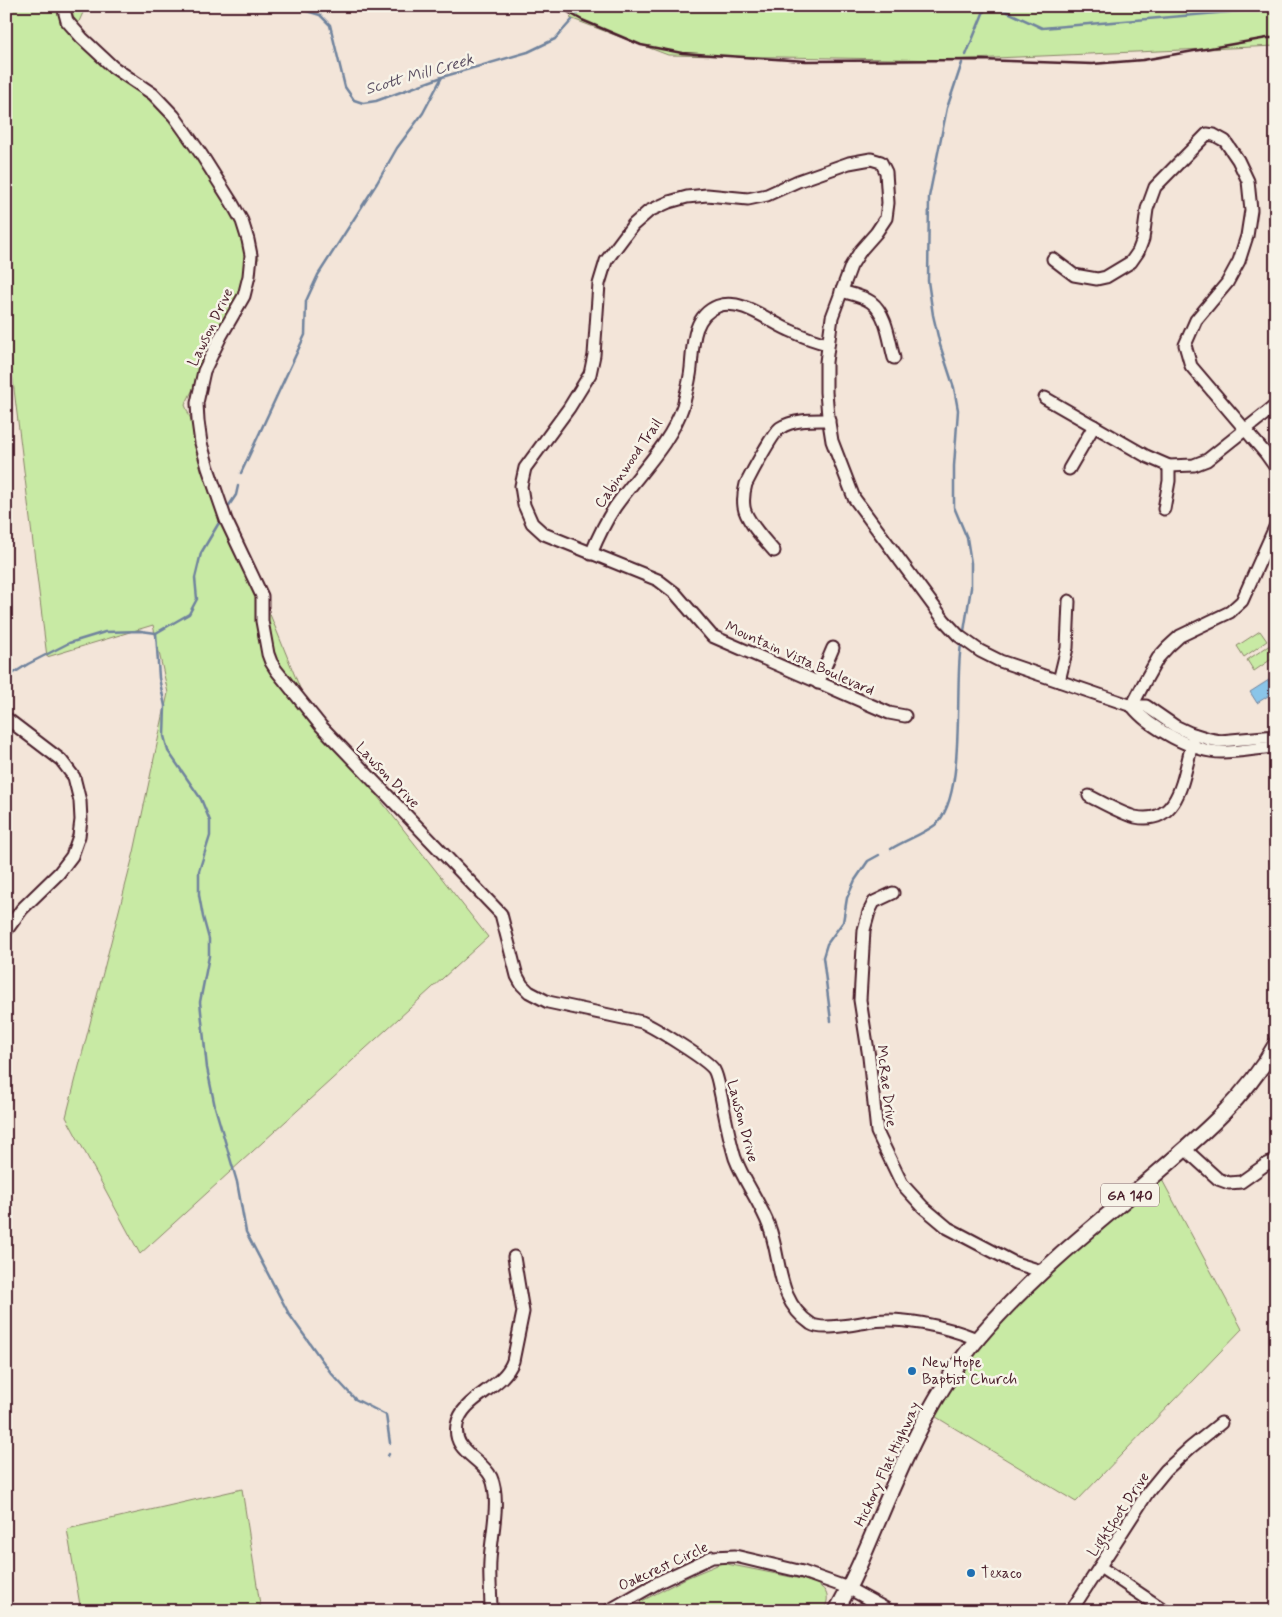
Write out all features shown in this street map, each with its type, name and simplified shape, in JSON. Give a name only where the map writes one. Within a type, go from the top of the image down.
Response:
[{"type":"main road","name":"Hickory Flat Highway","points":[[836,1611],[932,1405],[960,1361],[977,1339],[1041,1271],[1185,1149],[1230,1107],[1260,1070],[1276,1044]]},
{"type":"street","name":"Lawson Drive","points":[[62,6],[67,21],[82,38],[114,67],[160,100],[179,122],[232,202],[242,221],[251,255],[247,283],[244,296],[204,371],[197,403],[198,421],[201,443],[208,468],[226,520],[262,596],[262,621],[268,654],[276,670],[321,726],[500,914],[517,976],[522,985],[548,1002],[642,1022],[699,1056],[714,1070],[736,1159],[748,1187],[760,1205],[769,1227],[782,1281],[794,1308],[800,1316],[814,1326],[846,1326],[869,1321],[896,1319],[961,1332],[977,1339]]},
{"type":"street","points":[[1053,258],[1074,275],[1097,279],[1106,277],[1131,262],[1138,252],[1143,239],[1147,209],[1155,188],[1206,134],[1214,135],[1226,141],[1238,160],[1248,182],[1251,210],[1247,236],[1239,261],[1227,283],[1196,320],[1185,344],[1191,366],[1276,468]]},
{"type":"street","name":"Mountain Vista Boulevard","points":[[905,716],[889,713],[712,636],[675,593],[658,580],[544,534],[532,523],[524,505],[521,486],[525,468],[569,408],[590,374],[594,355],[599,284],[606,261],[632,225],[649,211],[669,202],[687,197],[707,195],[748,199],[767,195],[798,181],[849,164],[871,159],[881,162],[886,172],[888,203],[886,218],[851,266],[832,317],[828,344],[826,392],[832,441],[854,498],[944,620],[959,636],[980,651],[1000,661],[1132,706],[1140,716],[1166,733],[1193,740],[1220,741],[1276,736]]},
{"type":"street","points":[[841,291],[871,302],[878,310],[885,323],[894,358]]},
{"type":"street","name":"Cabinwood Trail","points":[[590,554],[602,528],[616,506],[668,436],[682,407],[691,371],[693,339],[698,325],[706,314],[718,306],[732,305],[745,308],[812,340],[828,344]]},
{"type":"street","points":[[1045,398],[1146,456],[1169,466],[1194,466],[1207,460],[1276,405]]},
{"type":"street","points":[[774,551],[750,520],[744,509],[746,485],[778,429],[790,423],[808,420],[829,420]]},
{"type":"street","points":[[1069,469],[1094,426]]},
{"type":"street","points":[[1164,508],[1170,481],[1169,466]]},
{"type":"street","points":[[1132,706],[1144,680],[1168,646],[1180,636],[1230,612],[1242,601],[1276,525]]},
{"type":"street","points":[[1059,681],[1067,648],[1069,601]]},
{"type":"street","points":[[818,683],[833,648]]},
{"type":"street","points":[[6,718],[61,760],[74,777],[80,801],[81,820],[79,836],[72,856],[59,873],[22,909],[6,931]]},
{"type":"street","points":[[1089,796],[1133,817],[1155,817],[1165,813],[1174,804],[1179,793],[1193,740]]},
{"type":"street","name":"Mountain Vista Boulevard","points":[[1193,740],[1211,751],[1223,752],[1276,747]]},
{"type":"street","name":"McRae Drive","points":[[893,894],[874,902],[864,930],[860,1000],[869,1057],[877,1132],[902,1184],[948,1228],[1015,1263],[1041,1271]]},
{"type":"street","points":[[1185,1149],[1218,1179],[1229,1183],[1241,1182],[1265,1165],[1276,1160]]},
{"type":"street","points":[[491,1611],[490,1562],[495,1518],[493,1487],[491,1477],[463,1450],[459,1440],[457,1425],[460,1415],[465,1408],[494,1386],[511,1368],[523,1312],[514,1257]]},
{"type":"street","name":"Lightfoot Drive","points":[[1071,1611],[1148,1492],[1166,1470],[1221,1423]]},
{"type":"street","name":"Oakcrest Circle","points":[[608,1611],[660,1582],[712,1557],[724,1556],[741,1557],[803,1572],[848,1588],[890,1611]]},
{"type":"street","points":[[1100,1567],[1164,1610]]},
{"type":"green space","points":[[6,6],[86,6],[72,37],[186,125],[259,258],[185,405],[308,708],[488,937],[140,1254],[66,1117],[134,852],[168,693],[153,625],[47,657],[12,373],[6,373]]},
{"type":"green space","points":[[582,6],[1276,6],[1276,46],[948,60],[668,55],[570,18]]},
{"type":"green space","points":[[1260,631],[1267,641],[1244,657],[1237,646]]},
{"type":"green space","points":[[1270,645],[1276,656],[1254,671],[1247,660]]},
{"type":"green space","points":[[1160,1176],[1242,1329],[1076,1502],[928,1412],[979,1330]]},
{"type":"green space","points":[[242,1489],[261,1611],[81,1611],[67,1529]]},
{"type":"green space","points":[[722,1563],[811,1581],[826,1593],[826,1606],[823,1611],[646,1611],[640,1602],[686,1578]]},
{"type":"water","points":[[1272,678],[1276,684],[1276,691],[1257,703],[1250,692]]},
{"type":"waterway","name":"Scott Mill Creek","points":[[290,6],[320,15],[330,25],[345,87],[354,100],[363,103],[376,101],[442,77],[528,52],[555,39],[572,20]]},
{"type":"waterway","name":"Scott Mill Creek","points":[[577,14],[583,6]]},
{"type":"waterway","name":"Scott Mill Creek","points":[[851,6],[865,6]]},
{"type":"waterway","points":[[966,55],[986,6]]},
{"type":"waterway","name":"Scott Mill Creek","points":[[995,6],[1042,28],[1276,8]]},
{"type":"waterway","points":[[962,63],[947,108],[929,197],[928,281],[933,315],[940,345],[954,388],[958,410],[954,466],[954,507],[967,538],[971,563],[971,588],[964,631]]},
{"type":"waterway","points":[[241,473],[305,335],[306,301],[318,275],[377,183],[397,148],[423,113],[442,77]]},
{"type":"waterway","points":[[228,507],[236,495],[238,486]]},
{"type":"waterway","points":[[6,678],[28,664],[69,643],[105,632],[141,631],[156,633],[189,614],[197,599],[195,578],[201,553],[220,521]]},
{"type":"waterway","points":[[156,633],[159,678],[165,706],[164,736],[168,751],[201,799],[210,821],[210,836],[199,871],[199,895],[209,939],[209,956],[200,1002],[207,1068],[215,1107],[237,1182],[246,1232],[289,1314],[331,1373],[355,1399],[386,1415],[390,1443]]},
{"type":"waterway","points":[[891,849],[935,825],[945,811],[952,791],[957,740],[961,645]]},
{"type":"waterway","points":[[831,1021],[823,957],[827,944],[843,922],[847,898],[855,880],[868,861],[879,855]]},
{"type":"railway","points":[[557,6],[582,20],[641,45],[682,53],[806,61],[981,60],[1092,64],[1143,60],[1276,38]]},
{"type":"place","name":"New Hope Baptist Church","points":[[912,1371]]},
{"type":"place","name":"Texaco","points":[[971,1573]]}]
